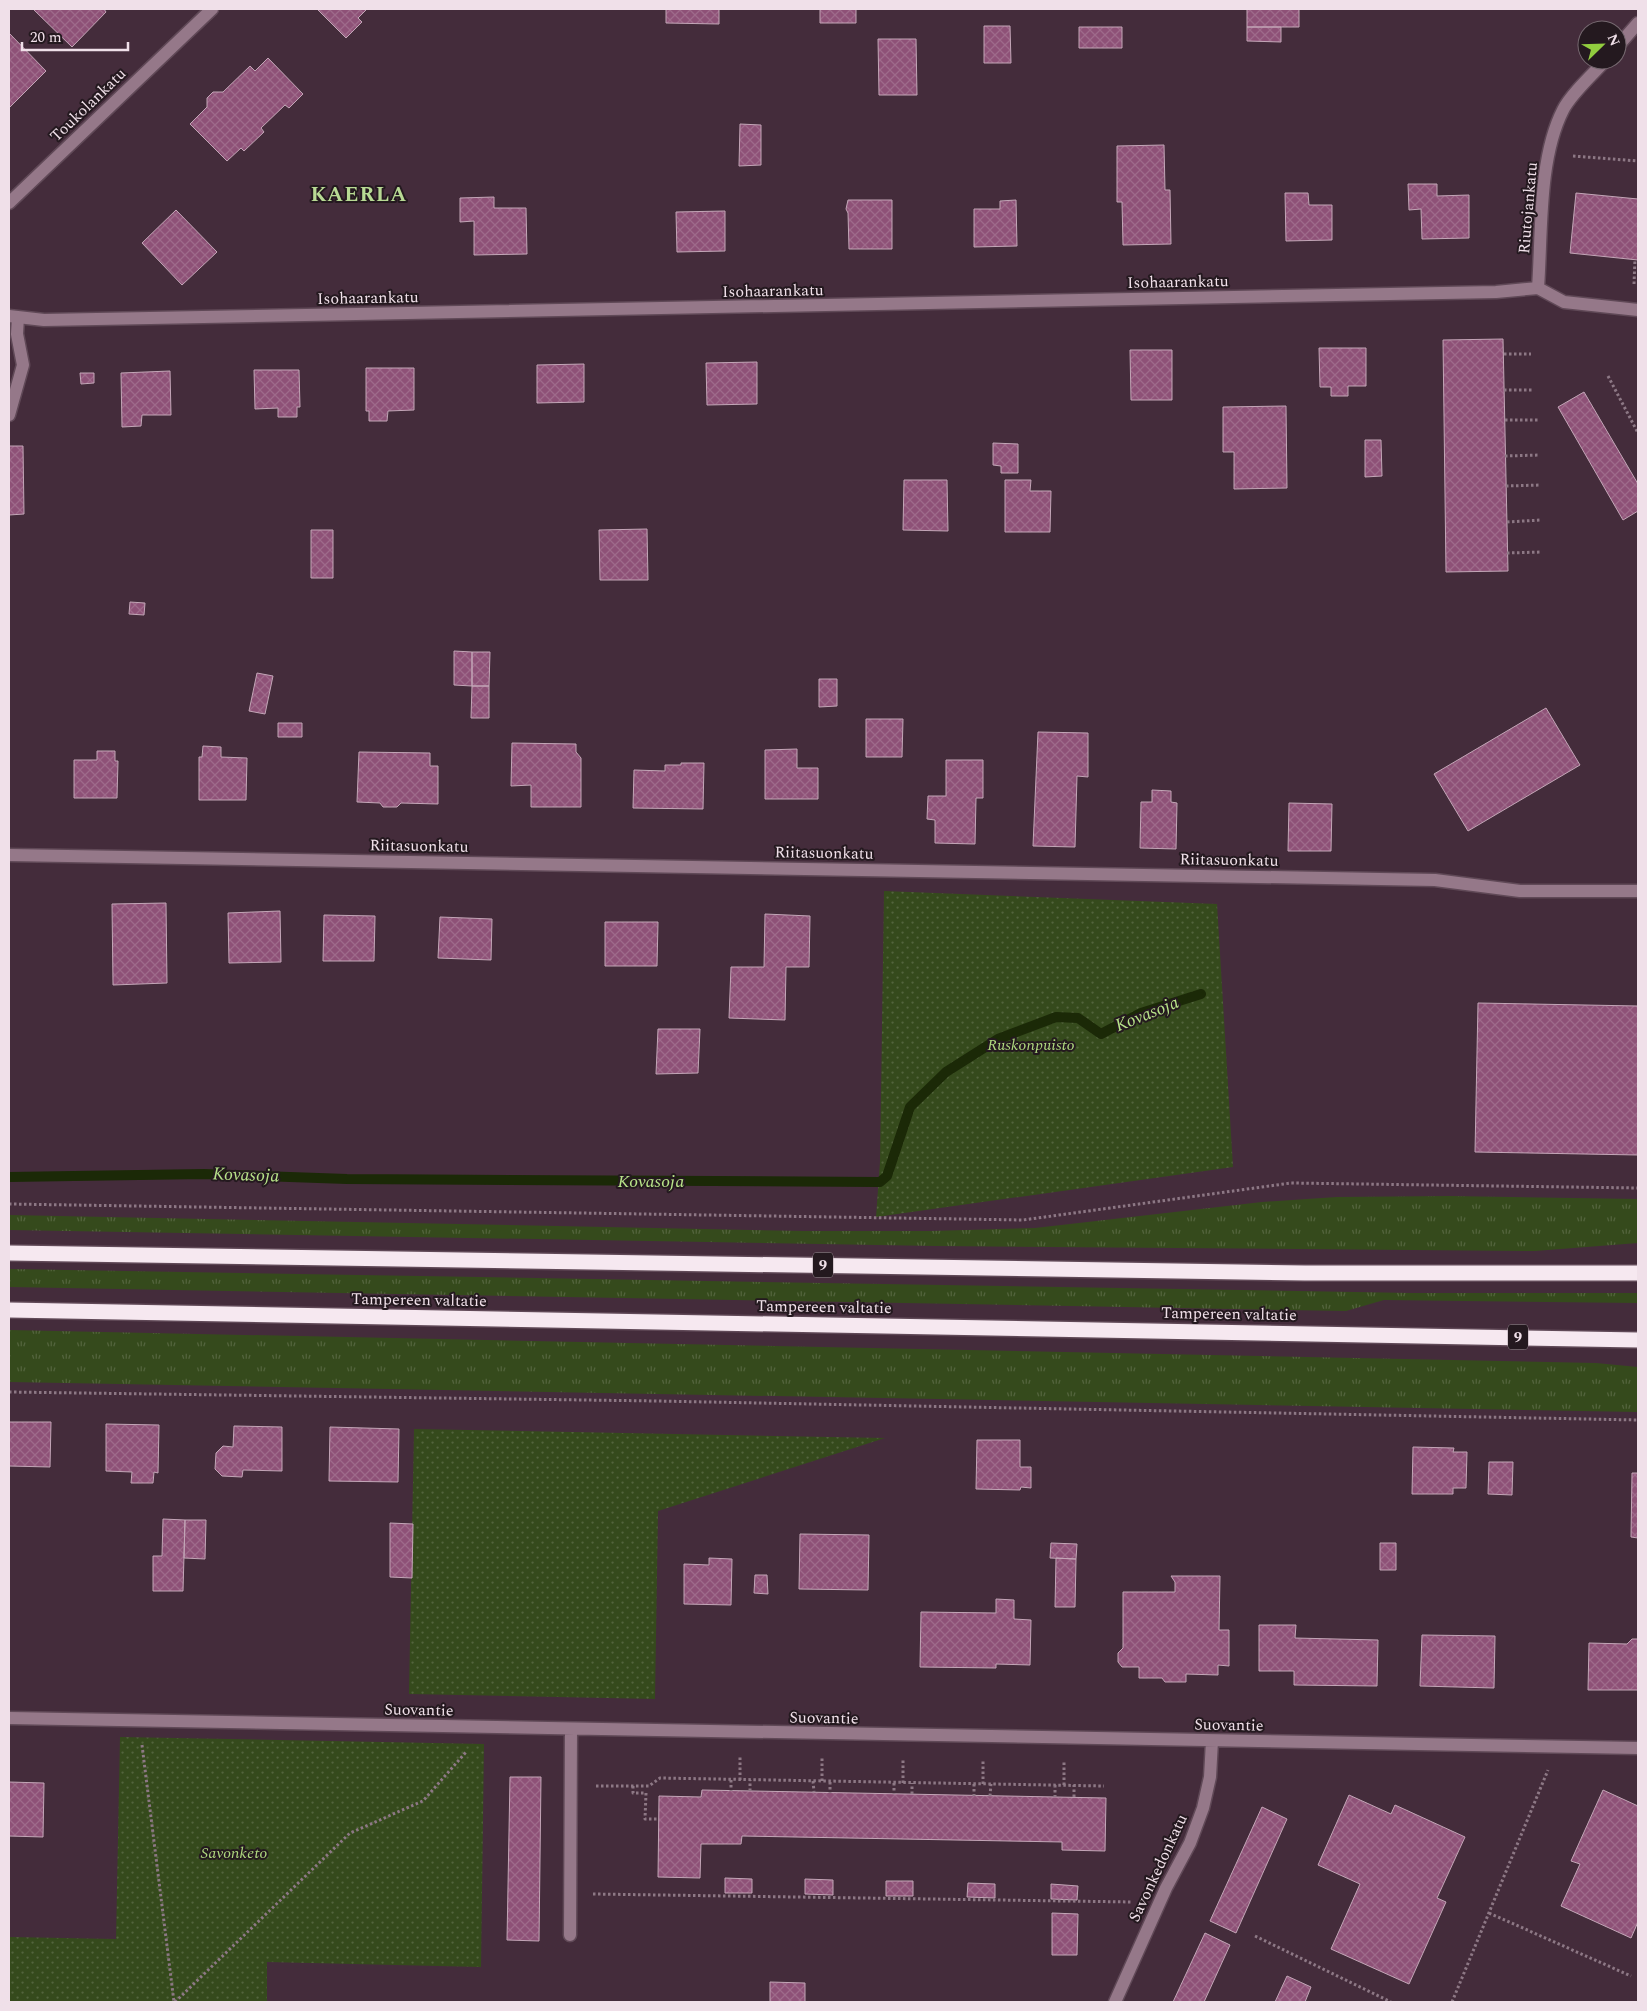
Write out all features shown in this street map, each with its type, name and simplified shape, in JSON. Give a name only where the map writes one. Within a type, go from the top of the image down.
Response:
[{"type":"highway","name":"9","points":[[9,1253],[1305,1273],[1638,1273]]},
{"type":"highway","name":"Tampereen valtatie","points":[[9,1310],[1638,1340]]},
{"type":"street","name":"Toukolankatu","points":[[9,203],[212,9]]},
{"type":"street","points":[[1627,36],[1638,23]]},
{"type":"street","name":"Riutojankatu","points":[[1538,288],[1545,171],[1553,138],[1563,108],[1597,70]]},
{"type":"street","points":[[1538,288],[1564,302],[1638,310]]},
{"type":"street","name":"Isohaarankatu","points":[[13,317],[44,320],[859,306],[1496,292],[1538,288]]},
{"type":"street","points":[[9,416],[23,365],[13,317]]},
{"type":"street","name":"Riitasuonkatu","points":[[9,855],[1435,880],[1520,891],[1638,891]]},
{"type":"street","name":"Suovantie","points":[[9,1718],[1638,1748]]},
{"type":"street","points":[[570,1935],[571,1729]]},
{"type":"street","name":"Savonkedonkatu","points":[[1115,2002],[1166,1888],[1190,1844],[1203,1808],[1210,1777],[1212,1741]]},
{"type":"path","points":[[1565,155],[1638,161]]},
{"type":"path","points":[[1634,284],[1635,259]]},
{"type":"path","points":[[1504,354],[1531,354]]},
{"type":"path","points":[[1608,376],[1638,433]]},
{"type":"path","points":[[1504,390],[1534,390]]},
{"type":"path","points":[[1505,420],[1538,420]]},
{"type":"path","points":[[1505,456],[1540,455]]},
{"type":"path","points":[[1506,486],[1541,485]]},
{"type":"path","points":[[1506,522],[1541,520]]},
{"type":"path","points":[[1508,553],[1542,552]]},
{"type":"path","points":[[9,1204],[1023,1220],[1291,1183],[1638,1188]]},
{"type":"path","points":[[9,1392],[695,1402],[1638,1420]]},
{"type":"path","points":[[139,1721],[175,2002]]},
{"type":"path","points":[[175,2002],[350,1833],[423,1801],[460,1759],[484,1727]]},
{"type":"path","points":[[1452,2002],[1558,1746]]},
{"type":"path","points":[[570,1785],[649,1786],[660,1778],[1104,1786]]},
{"type":"path","points":[[731,1780],[731,1791]]},
{"type":"path","points":[[750,1780],[750,1791]]},
{"type":"path","points":[[813,1781],[814,1792]]},
{"type":"path","points":[[830,1782],[830,1792]]},
{"type":"path","points":[[894,1783],[894,1794]]},
{"type":"path","points":[[912,1783],[912,1794]]},
{"type":"path","points":[[974,1784],[974,1796]]},
{"type":"path","points":[[990,1784],[990,1796]]},
{"type":"path","points":[[633,1786],[633,1793],[646,1793],[645,1820],[659,1820]]},
{"type":"path","points":[[1055,1786],[1055,1797]]},
{"type":"path","points":[[1074,1786],[1074,1797]]},
{"type":"path","points":[[570,1894],[640,1893],[1104,1902]]},
{"type":"path","points":[[1489,1913],[1631,1976]]},
{"type":"path","points":[[1255,1936],[1391,2002]]},
{"type":"green space","name":"Ruskonpuisto","points":[[884,891],[1217,904],[1233,1167],[876,1217],[880,1162]]},
{"type":"green space","points":[[1450,1196],[1638,1199],[1638,1243],[1535,1251],[935,1246],[9,1230],[9,1215],[804,1231],[931,1231],[1035,1228],[1262,1202],[1337,1197]]},
{"type":"green space","points":[[9,1269],[1412,1293],[1638,1293],[1638,1303],[1384,1300],[1346,1311],[9,1287]]},
{"type":"green space","points":[[9,1330],[1596,1363],[1638,1367],[1638,1412],[9,1382]]},
{"type":"green space","points":[[414,1429],[885,1438],[658,1511],[655,1699],[409,1694]]},
{"type":"green space","name":"Savonketo","points":[[120,1737],[484,1744],[481,1967],[267,1962],[267,2002],[9,2002],[9,1937],[116,1939]]},
{"type":"building","points":[[33,9],[104,9],[106,12],[72,47]]},
{"type":"building","points":[[317,9],[367,9],[358,18],[362,22],[346,38]]},
{"type":"building","points":[[666,9],[719,9],[719,24],[666,23]]},
{"type":"building","points":[[820,9],[856,9],[856,23],[820,23]]},
{"type":"building","points":[[1247,9],[1299,9],[1299,27],[1247,27]]},
{"type":"building","points":[[984,26],[1010,26],[1011,63],[984,63]]},
{"type":"building","points":[[1079,27],[1122,27],[1122,48],[1079,48]]},
{"type":"building","points":[[1247,27],[1281,27],[1281,42],[1247,41]]},
{"type":"building","points":[[9,33],[46,71],[10,107],[9,105]]},
{"type":"building","points":[[878,39],[916,39],[917,95],[879,95]]},
{"type":"building","points":[[268,58],[303,94],[289,108],[285,105],[261,128],[264,132],[244,151],[241,148],[227,161],[190,124],[207,107],[207,98],[213,92],[223,92],[250,66],[255,71]]},
{"type":"building","points":[[740,124],[761,125],[761,165],[739,166]]},
{"type":"building","points":[[1164,145],[1165,190],[1170,190],[1171,244],[1123,245],[1122,202],[1117,202],[1117,146]]},
{"type":"building","points":[[1408,184],[1437,184],[1437,196],[1469,195],[1469,238],[1422,239],[1421,209],[1409,210]]},
{"type":"building","points":[[1285,193],[1308,193],[1309,205],[1332,205],[1332,240],[1286,241]]},
{"type":"building","points":[[1576,193],[1638,199],[1638,260],[1570,253]]},
{"type":"building","points":[[494,197],[494,208],[526,208],[527,254],[474,255],[474,221],[460,222],[460,198]]},
{"type":"building","points":[[848,200],[892,200],[892,249],[849,249],[848,213],[846,209]]},
{"type":"building","points":[[1016,200],[1017,246],[974,247],[974,209],[1000,209],[1000,201]]},
{"type":"building","points":[[176,210],[217,252],[182,285],[142,243]]},
{"type":"building","points":[[725,211],[725,251],[677,252],[676,212]]},
{"type":"building","points":[[1503,339],[1508,571],[1446,572],[1443,340]]},
{"type":"building","points":[[1319,348],[1366,348],[1366,386],[1348,386],[1348,396],[1331,396],[1331,387],[1320,387]]},
{"type":"building","points":[[1130,350],[1172,350],[1172,400],[1131,400]]},
{"type":"building","points":[[757,362],[757,404],[707,405],[706,363]]},
{"type":"building","points":[[584,364],[584,402],[537,403],[537,365]]},
{"type":"building","points":[[366,368],[414,368],[414,410],[388,411],[387,421],[369,421],[369,411],[366,411]]},
{"type":"building","points":[[254,370],[299,370],[300,407],[297,407],[297,417],[278,417],[278,408],[255,409]]},
{"type":"building","points":[[170,371],[171,415],[142,415],[141,426],[122,427],[121,373]]},
{"type":"building","points":[[80,373],[94,373],[94,383],[81,384]]},
{"type":"building","points":[[1584,392],[1638,484],[1638,511],[1623,520],[1558,407]]},
{"type":"building","points":[[1286,406],[1287,488],[1234,489],[1234,452],[1223,452],[1223,407]]},
{"type":"building","points":[[1365,440],[1381,440],[1382,476],[1365,477]]},
{"type":"building","points":[[993,443],[1018,444],[1018,473],[1001,473],[1001,466],[993,465]]},
{"type":"building","points":[[9,446],[23,446],[24,514],[9,515]]},
{"type":"building","points":[[904,480],[947,480],[948,531],[903,530]]},
{"type":"building","points":[[1005,480],[1031,480],[1030,491],[1051,491],[1050,532],[1005,532]]},
{"type":"building","points":[[647,529],[648,580],[600,580],[599,530]]},
{"type":"building","points":[[311,530],[333,530],[333,578],[311,578]]},
{"type":"building","points":[[130,602],[145,603],[144,615],[129,614]]},
{"type":"building","points":[[454,651],[472,652],[472,686],[454,685]]},
{"type":"building","points":[[472,652],[490,652],[489,686],[472,686]]},
{"type":"building","points":[[257,673],[273,676],[265,714],[249,711]]},
{"type":"building","points":[[819,679],[837,679],[837,706],[819,707]]},
{"type":"building","points":[[472,686],[489,686],[489,718],[471,718]]},
{"type":"building","points":[[1546,708],[1580,765],[1468,831],[1434,774]]},
{"type":"building","points":[[866,719],[903,719],[902,757],[866,757]]},
{"type":"building","points":[[278,723],[302,723],[302,737],[278,737]]},
{"type":"building","points":[[1038,732],[1088,733],[1088,777],[1077,776],[1075,847],[1033,846]]},
{"type":"building","points":[[512,743],[576,744],[576,752],[581,758],[581,807],[531,807],[531,785],[511,786]]},
{"type":"building","points":[[203,746],[221,747],[221,757],[247,758],[246,800],[199,800],[199,757],[202,757]]},
{"type":"building","points":[[797,749],[797,768],[818,768],[818,799],[765,799],[765,750]]},
{"type":"building","points":[[97,751],[115,751],[115,761],[118,761],[117,798],[74,798],[74,760],[97,760]]},
{"type":"building","points":[[359,752],[430,753],[430,766],[438,766],[438,804],[401,803],[397,807],[383,807],[380,803],[357,802]]},
{"type":"building","points":[[946,760],[983,760],[983,798],[976,798],[975,844],[935,843],[935,820],[927,819],[928,796],[946,796]]},
{"type":"building","points":[[681,763],[704,763],[703,809],[633,808],[634,770],[665,771],[665,765],[681,765]]},
{"type":"building","points":[[1152,790],[1171,791],[1171,802],[1177,803],[1176,849],[1140,848],[1141,802],[1152,802]]},
{"type":"building","points":[[1289,803],[1332,804],[1331,851],[1288,851]]},
{"type":"building","points":[[166,903],[167,983],[113,985],[112,904]]},
{"type":"building","points":[[280,911],[281,962],[229,963],[228,913]]},
{"type":"building","points":[[765,914],[810,916],[809,967],[786,967],[785,1020],[729,1018],[731,967],[764,967]]},
{"type":"building","points":[[324,915],[375,916],[374,961],[323,961]]},
{"type":"building","points":[[440,917],[492,919],[491,960],[438,958]]},
{"type":"building","points":[[605,922],[658,922],[657,966],[605,966]]},
{"type":"building","points":[[1478,1003],[1638,1006],[1638,1155],[1475,1152]]},
{"type":"building","points":[[658,1029],[700,1029],[698,1073],[656,1074]]},
{"type":"building","points":[[9,1422],[51,1422],[50,1467],[9,1466]]},
{"type":"building","points":[[106,1424],[159,1425],[158,1473],[154,1472],[153,1483],[131,1483],[132,1472],[106,1471]]},
{"type":"building","points":[[234,1426],[282,1427],[282,1471],[243,1470],[242,1477],[222,1476],[215,1469],[216,1453],[223,1446],[233,1447]]},
{"type":"building","points":[[330,1427],[399,1429],[398,1482],[329,1481]]},
{"type":"building","points":[[977,1440],[1020,1440],[1020,1467],[1031,1467],[1031,1488],[1021,1487],[1020,1490],[976,1489]]},
{"type":"building","points":[[1413,1447],[1454,1448],[1453,1452],[1467,1452],[1466,1488],[1453,1488],[1453,1494],[1412,1494]]},
{"type":"building","points":[[1489,1462],[1513,1462],[1512,1495],[1488,1494]]},
{"type":"building","points":[[1632,1473],[1638,1473],[1638,1538],[1631,1537]]},
{"type":"building","points":[[163,1519],[185,1520],[183,1591],[153,1591],[153,1556],[162,1556]]},
{"type":"building","points":[[185,1520],[206,1520],[205,1559],[184,1558]]},
{"type":"building","points":[[390,1523],[413,1524],[412,1578],[390,1577]]},
{"type":"building","points":[[800,1534],[869,1535],[868,1590],[799,1589]]},
{"type":"building","points":[[1051,1543],[1077,1544],[1076,1559],[1050,1558]]},
{"type":"building","points":[[1380,1543],[1396,1543],[1396,1570],[1380,1570]]},
{"type":"building","points":[[709,1558],[732,1559],[731,1605],[684,1604],[684,1564],[709,1565]]},
{"type":"building","points":[[1056,1558],[1076,1559],[1075,1607],[1055,1607]]},
{"type":"building","points":[[755,1575],[767,1575],[768,1594],[754,1593]]},
{"type":"building","points":[[1171,1576],[1220,1576],[1219,1630],[1229,1630],[1229,1666],[1218,1665],[1218,1675],[1186,1674],[1186,1682],[1165,1682],[1162,1678],[1139,1678],[1139,1667],[1122,1667],[1118,1662],[1118,1653],[1123,1648],[1123,1592],[1175,1592],[1175,1582]]},
{"type":"building","points":[[996,1599],[1014,1600],[1014,1619],[1031,1620],[1030,1665],[996,1664],[996,1668],[920,1667],[921,1612],[996,1613]]},
{"type":"building","points":[[1259,1625],[1296,1625],[1295,1638],[1378,1640],[1377,1686],[1294,1685],[1294,1671],[1259,1671]]},
{"type":"building","points":[[1422,1635],[1495,1636],[1494,1688],[1420,1686]]},
{"type":"building","points":[[1632,1639],[1638,1639],[1638,1690],[1588,1690],[1589,1643],[1627,1644]]},
{"type":"building","points":[[510,1777],[541,1777],[539,1941],[507,1940]]},
{"type":"building","points":[[9,1782],[44,1783],[43,1837],[9,1836]]},
{"type":"building","points":[[702,1790],[1106,1798],[1105,1851],[1062,1850],[1062,1842],[742,1836],[741,1844],[701,1844],[700,1878],[658,1877],[659,1796],[701,1797]]},
{"type":"building","points":[[1603,1790],[1638,1806],[1638,1922],[1631,1938],[1561,1906],[1580,1864],[1571,1861]]},
{"type":"building","points":[[1349,1795],[1391,1814],[1395,1805],[1465,1837],[1437,1898],[1446,1902],[1409,1984],[1331,1949],[1360,1884],[1318,1865]]},
{"type":"building","points":[[1262,1807],[1287,1819],[1236,1933],[1210,1921]]},
{"type":"building","points":[[725,1878],[752,1879],[752,1893],[725,1893]]},
{"type":"building","points":[[805,1879],[833,1880],[833,1895],[805,1894]]},
{"type":"building","points":[[886,1881],[913,1881],[913,1896],[886,1896]]},
{"type":"building","points":[[968,1883],[995,1884],[995,1898],[967,1897]]},
{"type":"building","points":[[1051,1884],[1078,1886],[1077,1900],[1051,1899]]},
{"type":"building","points":[[1052,1913],[1078,1914],[1077,1955],[1052,1955]]},
{"type":"building","points":[[1205,1933],[1230,1945],[1204,2002],[1173,2002]]},
{"type":"building","points":[[1287,1976],[1311,1987],[1305,2002],[1275,2002]]},
{"type":"building","points":[[770,1982],[805,1983],[805,2002],[770,2002]]},
{"type":"waterway","name":"Kovasoja","points":[[9,1177],[204,1174],[347,1179],[880,1182],[887,1176],[910,1107],[946,1072],[998,1039],[1056,1017],[1078,1018],[1101,1034],[1141,1013],[1201,994]]},
{"type":"district","name":"KAERLA","points":[[359,195]]}]
